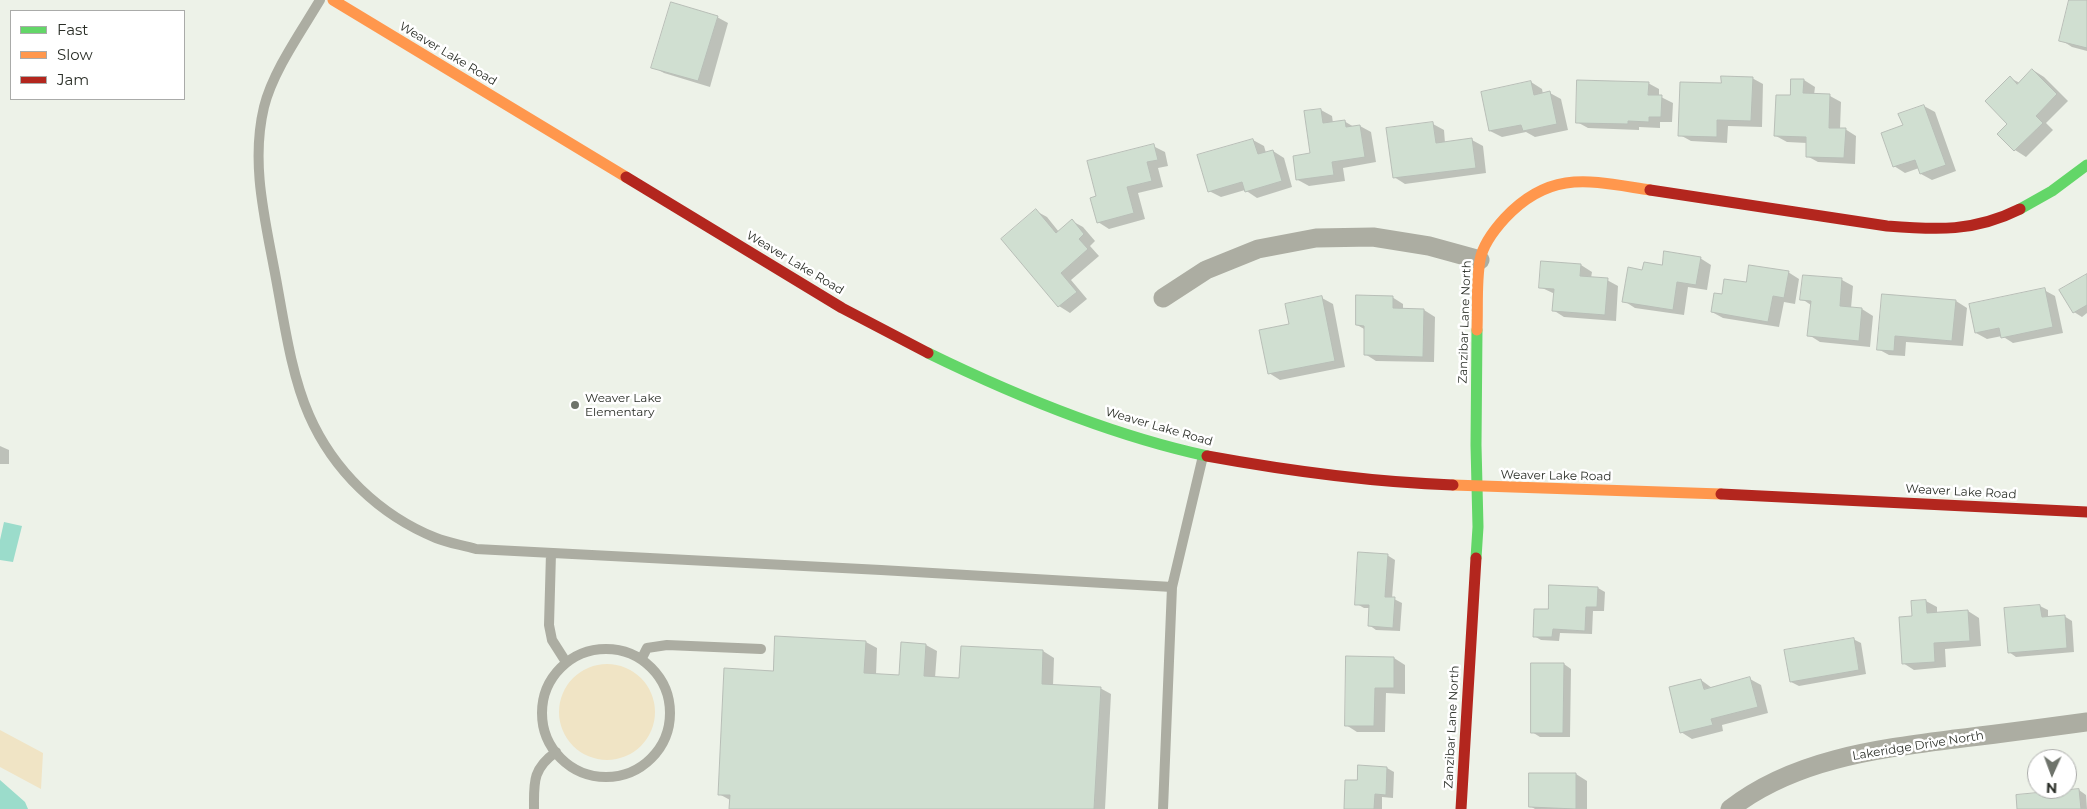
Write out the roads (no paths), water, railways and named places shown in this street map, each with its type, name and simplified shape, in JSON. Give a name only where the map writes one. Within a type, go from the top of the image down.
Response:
[{"type":"main road","name":"Weaver Lake Road","points":[[333,0],[834,303],[914,347],[980,379],[1041,404],[1101,425],[1203,454],[1319,475],[1362,480],[1477,488],[1678,492],[2087,512]]},
{"type":"main road","name":"Zanzibar Lane North","points":[[1461,809],[1478,527],[1478,290],[1480,260],[1486,243],[1497,226],[1514,208],[1535,192],[1563,182],[1597,182],[1887,226],[1931,230],[1977,225],[2019,211],[2057,189],[2087,165]]},
{"type":"street","points":[[1163,298],[1206,270],[1258,249],[1316,238],[1373,236],[1430,246],[1480,260]]},
{"type":"street","name":"Lakeridge Drive North","points":[[1730,809],[1743,799],[1788,776],[1833,759],[1889,748],[2087,722]]},
{"type":"lane","points":[[320,0],[279,72],[265,106],[258,138],[259,176],[264,213],[297,380],[308,414],[322,442],[342,470],[368,496],[395,517],[436,538],[476,549],[1172,587]]},
{"type":"lane","points":[[1163,809],[1172,587],[1203,454]]},
{"type":"lane","points":[[551,553],[549,625],[552,640],[566,662]]},
{"type":"lane","points":[[642,658],[647,648],[667,645],[761,649]]},
{"type":"lane","points":[[610,648],[626,651],[642,658],[655,670],[664,683],[670,708],[668,733],[661,748],[650,761],[636,770],[620,776],[603,777],[586,774],[571,767],[548,742],[543,726],[542,709],[545,693],[552,677],[566,662],[577,655],[593,649],[610,648]]},
{"type":"lane","points":[[534,809],[534,782],[538,770],[545,760],[556,752]]},
{"type":"water","points":[[4,522],[22,526],[13,562],[0,560],[0,540]]},
{"type":"water","points":[[0,780],[25,802],[28,809],[0,809]]},
{"type":"place","name":"Weaver Lake Elementary","points":[[575,405]]}]
